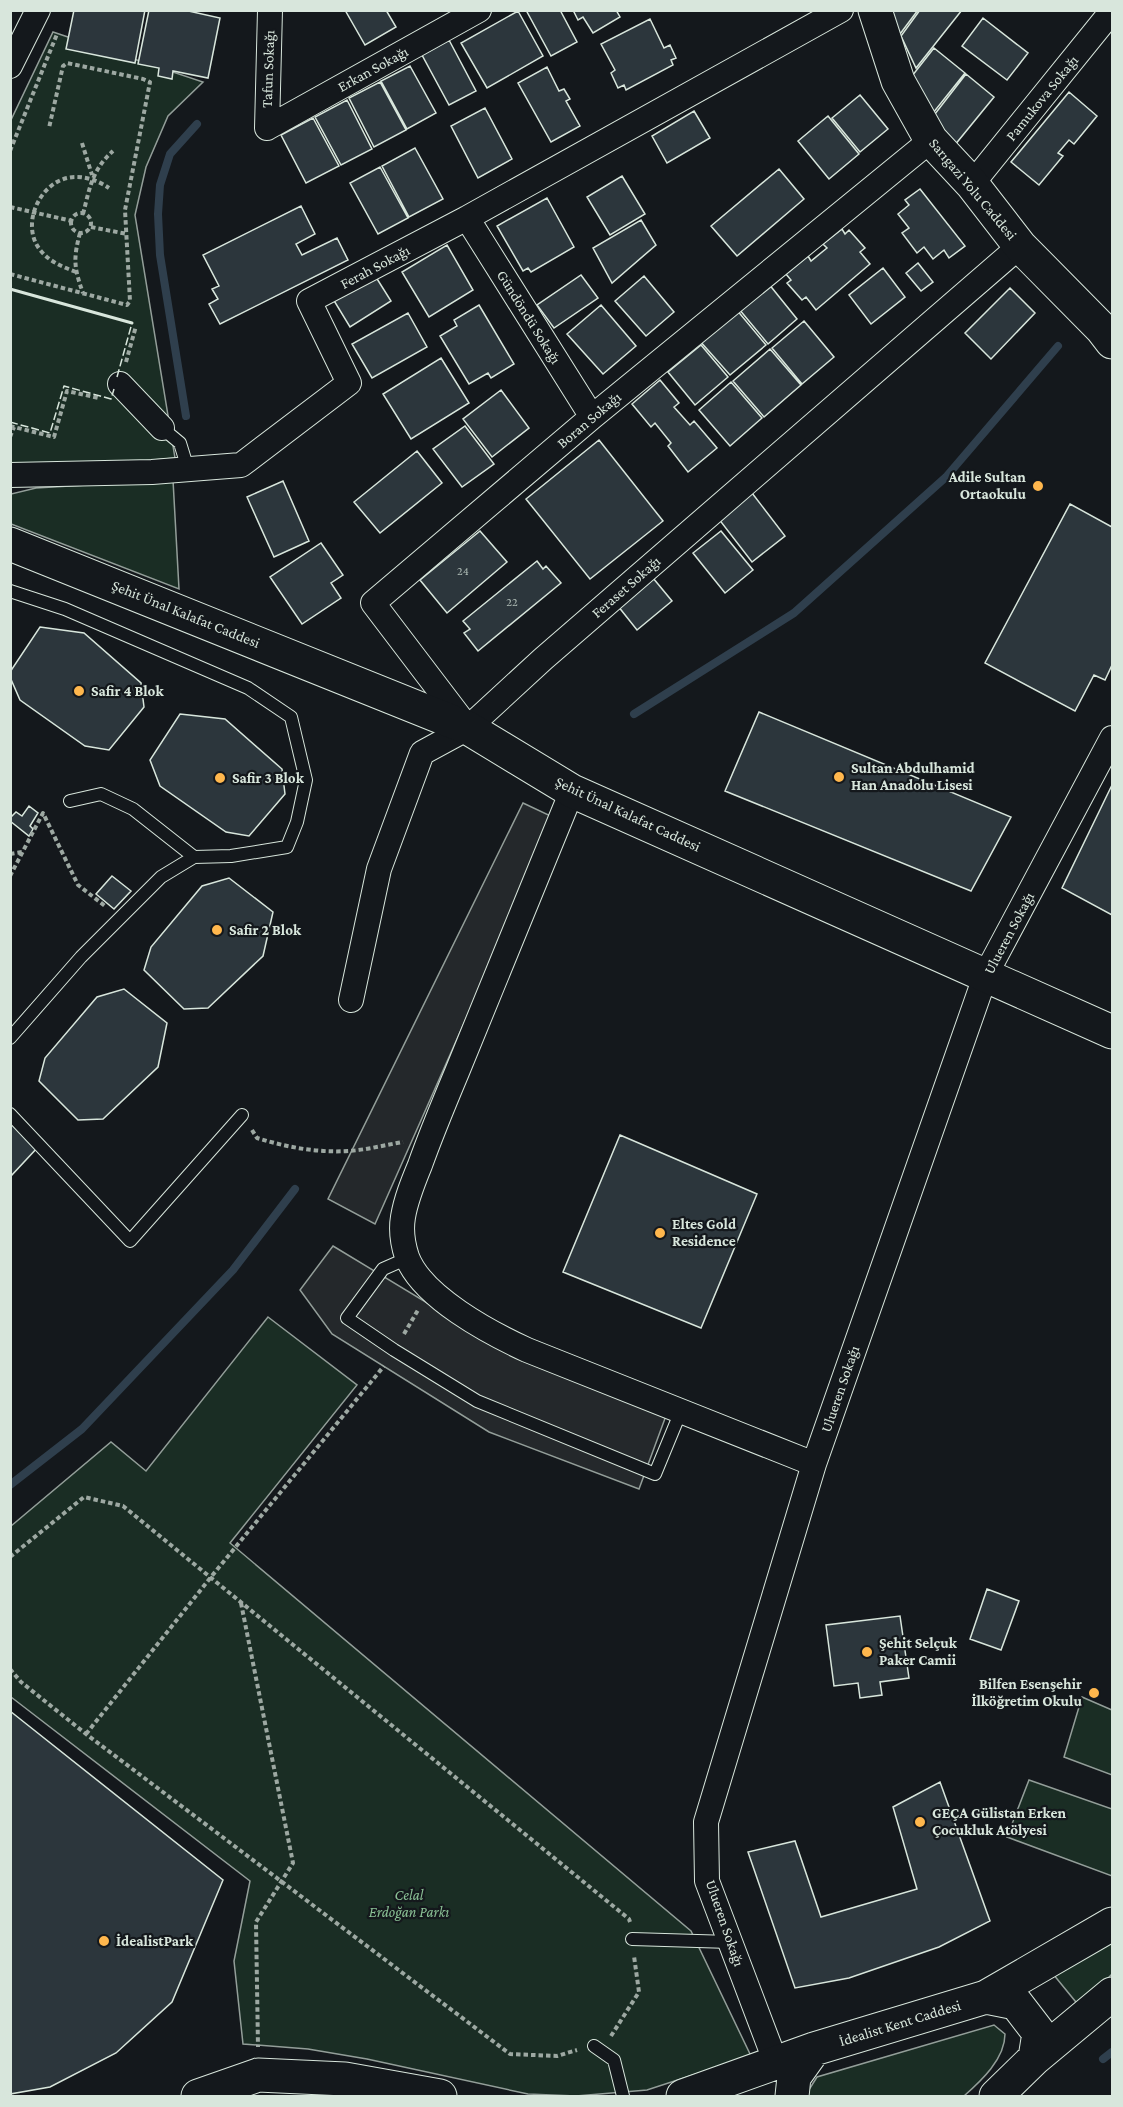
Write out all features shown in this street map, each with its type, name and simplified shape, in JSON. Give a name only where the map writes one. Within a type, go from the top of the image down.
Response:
[{"type":"street","name":"Tafun Sokağı","points":[[267,129],[270,10]]},
{"type":"street","name":"Erkan Sokağı","points":[[267,129],[479,10]]},
{"type":"street","name":"Ferah Sokağı","points":[[10,475],[152,472],[241,465],[349,383],[309,301],[467,218],[841,10]]},
{"type":"street","name":"Sarıgazi Yolu Caddesi","points":[[875,10],[898,81],[931,140],[972,184],[1020,246],[1113,342]]},
{"type":"street","name":"Pamukova Sokağı","points":[[972,184],[1113,11]]},
{"type":"street","points":[[10,66],[36,16]]},
{"type":"street","name":"Boran Sokağı","points":[[468,728],[373,603],[592,417],[931,140]]},
{"type":"street","name":"Gündöndü Sokağı","points":[[467,218],[592,417]]},
{"type":"street","name":"Feraset Sokağı","points":[[351,1000],[379,869],[422,753],[468,728],[543,659],[1020,246]]},
{"type":"street","points":[[120,384],[162,428]]},
{"type":"street","name":"Şehit Ünal Kalafat Caddesi","points":[[10,544],[468,728],[572,791],[1113,1032]]},
{"type":"street","name":"Ulueren Sokağı","points":[[776,2063],[708,1881],[706,1822],[814,1464],[986,974],[1113,738]]},
{"type":"street","points":[[572,791],[406,1200],[402,1219],[403,1240],[408,1258],[417,1274],[431,1289],[491,1334],[814,1464]]},
{"type":"street","name":"İdealist Kent Caddesi","points":[[683,2097],[814,2049],[986,1996],[1113,1924]]},
{"type":"street","points":[[996,2097],[1035,2058],[1113,1994]]},
{"type":"street","points":[[986,1996],[1016,2003],[1039,2033],[1035,2058]]},
{"type":"street","points":[[792,2097],[794,2077],[814,2049]]},
{"type":"street","points":[[198,2097],[258,2075],[345,2079],[440,2097]]},
{"type":"lane","points":[[162,428],[180,442],[188,469]]},
{"type":"lane","points":[[10,591],[64,609],[248,688],[291,717],[306,780],[297,822],[287,847],[231,856],[194,857],[161,877],[81,957],[10,1038]]},
{"type":"lane","points":[[70,801],[101,794],[133,809],[194,857]]},
{"type":"lane","points":[[10,1114],[130,1241],[242,1115]]},
{"type":"lane","points":[[408,1258],[383,1269],[347,1318],[477,1401],[655,1474],[681,1411]]},
{"type":"lane","points":[[632,1939],[730,1942]]},
{"type":"lane","points":[[594,2046],[614,2060],[623,2097]]},
{"type":"path","points":[[10,151],[58,30],[36,16]]},
{"type":"path","points":[[10,274],[127,305],[130,302],[125,210],[150,82],[67,63],[63,66],[49,128]]},
{"type":"path","points":[[82,143],[92,178]]},
{"type":"path","points":[[83,214],[92,178],[106,157],[113,151]]},
{"type":"path","points":[[76,272],[53,262],[40,250],[32,234],[33,212],[47,190],[60,180],[73,177],[92,178],[109,188]]},
{"type":"path","points":[[10,207],[72,221]]},
{"type":"path","points":[[83,214],[90,218],[91,227],[86,232],[80,233],[74,230],[72,221],[75,216],[83,214]]},
{"type":"path","points":[[91,227],[127,234]]},
{"type":"path","points":[[80,233],[75,253],[76,272],[84,293]]},
{"type":"path","points":[[10,437],[12,426],[54,437],[67,391],[115,402],[136,326]]},
{"type":"path","points":[[10,876],[43,813],[78,885],[119,918]]},
{"type":"path","points":[[10,854],[23,852]]},
{"type":"path","points":[[242,1115],[256,1138],[283,1146],[322,1151],[350,1151],[430,1137]]},
{"type":"path","points":[[86,1734],[384,1366],[431,1289]]},
{"type":"path","points":[[10,1557],[84,1497],[123,1506],[629,1919],[639,1992],[608,2040],[557,2056],[510,2054],[86,1734],[21,1682],[10,1669]]},
{"type":"path","points":[[241,1602],[293,1863],[256,1922],[258,2075]]},
{"type":"green space","points":[[53,32],[203,82],[168,116],[146,167],[135,215],[175,458],[11,473],[11,120]]},
{"type":"green space","points":[[173,480],[179,589],[11,524],[11,494],[36,488]]},
{"type":"green space","name":"Celal Erdoğan Parkı","points":[[268,1317],[357,1385],[230,1543],[691,1931],[751,2056],[647,2090],[576,2096],[528,2094],[367,2059],[308,2049],[243,2044],[234,1961],[250,1881],[11,1697],[11,1526],[111,1442],[146,1471]]},
{"type":"green space","points":[[1082,1697],[1112,1710],[1112,1775],[1064,1757]]},
{"type":"green space","points":[[1029,1780],[1112,1809],[1112,1876],[1007,1837]]},
{"type":"green space","points":[[1112,1941],[1112,1974],[1080,2007],[1053,1974]]},
{"type":"green space","points":[[994,2025],[1005,2034],[1001,2052],[991,2069],[964,2096],[805,2096],[817,2077]]},
{"type":"shaded area","points":[[523,803],[555,818],[375,1224],[328,1199]]},
{"type":"shaded area","points":[[333,1246],[505,1350],[667,1413],[639,1489],[489,1432],[332,1334],[300,1290]]},
{"type":"building","points":[[74,10],[145,10],[135,63],[66,49]]},
{"type":"building","points":[[149,10],[184,10],[220,18],[208,78],[173,71],[172,79],[158,76],[159,68],[138,64]]},
{"type":"building","points":[[345,10],[386,10],[396,27],[365,45]]},
{"type":"building","points":[[526,10],[560,10],[577,42],[551,56]]},
{"type":"building","points":[[573,10],[616,10],[620,17],[593,33],[583,17],[578,20]]},
{"type":"building","points":[[888,10],[918,10],[900,34]]},
{"type":"building","points":[[920,10],[962,10],[916,68],[901,36]]},
{"type":"building","points":[[518,11],[543,56],[487,88],[461,43]]},
{"type":"building","points":[[983,18],[1028,53],[1007,80],[962,46]]},
{"type":"building","points":[[650,19],[664,48],[670,45],[676,58],[671,60],[673,65],[626,90],[624,85],[618,88],[611,73],[615,70],[601,44]]},
{"type":"building","points":[[449,40],[476,91],[449,105],[422,55]]},
{"type":"building","points":[[934,48],[965,73],[929,118],[908,81]]},
{"type":"building","points":[[410,66],[436,113],[407,129],[381,81]]},
{"type":"building","points":[[547,67],[559,91],[564,89],[570,99],[566,101],[580,126],[551,142],[518,83]]},
{"type":"building","points":[[966,74],[994,97],[954,146],[931,119]]},
{"type":"building","points":[[380,82],[406,130],[374,147],[349,98]]},
{"type":"building","points":[[1069,92],[1097,116],[1074,144],[1069,140],[1058,153],[1063,156],[1039,185],[1011,162]]},
{"type":"building","points":[[860,95],[888,129],[860,152],[832,118]]},
{"type":"building","points":[[347,100],[372,149],[341,165],[315,117]]},
{"type":"building","points":[[485,108],[512,159],[478,178],[451,126]]},
{"type":"building","points":[[694,111],[710,138],[667,163],[652,136]]},
{"type":"building","points":[[828,116],[859,154],[829,179],[798,141]]},
{"type":"building","points":[[313,118],[339,166],[306,183],[281,135]]},
{"type":"building","points":[[415,148],[443,199],[409,217],[382,166]]},
{"type":"building","points":[[380,167],[408,218],[378,234],[350,183]]},
{"type":"building","points":[[779,169],[804,199],[737,256],[711,226]]},
{"type":"building","points":[[622,176],[645,214],[610,235],[587,197]]},
{"type":"building","points":[[920,189],[965,246],[949,258],[944,250],[933,259],[924,247],[917,253],[902,233],[909,228],[898,214],[909,205],[905,200]]},
{"type":"building","points":[[547,198],[574,247],[531,272],[528,268],[523,271],[497,226]]},
{"type":"building","points":[[301,206],[315,234],[296,244],[302,255],[337,238],[348,260],[220,324],[209,304],[218,299],[212,289],[219,286],[203,255]]},
{"type":"building","points":[[641,220],[656,245],[612,283],[593,248]]},
{"type":"building","points":[[842,229],[845,234],[849,230],[865,248],[860,252],[870,264],[816,310],[806,297],[802,300],[787,283],[791,280],[786,274],[808,256],[811,261],[827,248],[823,244]]},
{"type":"building","points":[[447,245],[473,290],[429,317],[402,272]]},
{"type":"building","points":[[918,263],[933,282],[921,291],[906,273]]},
{"type":"building","points":[[883,268],[905,297],[871,324],[849,295]]},
{"type":"building","points":[[374,274],[391,301],[350,327],[333,299]]},
{"type":"building","points":[[581,275],[598,298],[554,328],[537,305]]},
{"type":"building","points":[[644,276],[674,312],[646,336],[615,301]]},
{"type":"building","points":[[764,278],[797,319],[768,344],[734,303]]},
{"type":"building","points":[[1010,288],[1035,313],[991,359],[965,333]]},
{"type":"building","points":[[479,305],[514,364],[491,378],[488,373],[469,384],[440,336],[457,326],[454,320]]},
{"type":"building","points":[[601,305],[636,346],[603,374],[567,334]]},
{"type":"building","points":[[736,309],[766,345],[730,375],[699,340]]},
{"type":"building","points":[[408,313],[427,347],[372,378],[352,344]]},
{"type":"building","points":[[804,321],[834,357],[802,384],[772,348]]},
{"type":"building","points":[[701,345],[728,377],[695,405],[668,372]]},
{"type":"building","points":[[770,349],[801,385],[764,417],[733,381]]},
{"type":"building","points":[[441,358],[469,403],[411,439],[383,394]]},
{"type":"building","points":[[660,380],[679,403],[674,407],[690,425],[694,421],[717,448],[688,472],[668,446],[671,443],[655,423],[651,427],[632,404]]},
{"type":"building","points":[[731,382],[762,418],[730,446],[699,410]]},
{"type":"building","points":[[501,390],[529,428],[492,457],[463,419]]},
{"type":"building","points":[[465,426],[494,464],[462,487],[433,449]]},
{"type":"building","points":[[599,440],[663,521],[590,579],[526,499]]},
{"type":"building","points":[[417,451],[442,483],[380,533],[354,502]]},
{"type":"building","points":[[283,481],[309,541],[274,557],[247,497]]},
{"type":"building","points":[[752,493],[785,536],[752,562],[718,518]]},
{"type":"building","name":"Adile Sultan Ortaokulu","points":[[1070,504],[1112,527],[1112,665],[1105,680],[1094,675],[1075,711],[985,663]]},
{"type":"building","points":[[480,531],[507,562],[447,613],[420,580]]},
{"type":"building","points":[[721,531],[753,570],[725,593],[693,553]]},
{"type":"building","points":[[321,543],[343,575],[331,583],[341,598],[302,624],[270,577]]},
{"type":"building","points":[[537,561],[543,569],[546,566],[561,583],[478,651],[464,633],[470,629],[463,621]]},
{"type":"building","points":[[653,578],[672,601],[637,630],[618,606]]},
{"type":"building","name":"Safir 4 Blok","points":[[40,627],[84,633],[141,683],[144,707],[109,750],[85,746],[20,700],[10,672]]},
{"type":"building","name":"Sultan Abdulhamid Han Anadolu Lisesi","points":[[759,712],[1011,817],[971,891],[725,791]]},
{"type":"building","name":"Safir 3 Blok","points":[[180,714],[225,719],[282,769],[285,794],[249,836],[226,832],[160,786],[150,760]]},
{"type":"building","points":[[1112,785],[1112,915],[1062,888]]},
{"type":"building","points":[[29,806],[38,813],[30,826],[33,829],[29,836],[10,821],[10,818],[16,812],[22,816]]},
{"type":"building","points":[[112,876],[131,891],[114,909],[96,894]]},
{"type":"building","name":"Safir 2 Blok","points":[[229,878],[273,912],[263,956],[208,1008],[184,1009],[144,970],[151,947],[202,886]]},
{"type":"building","points":[[124,989],[167,1023],[158,1067],[103,1119],[78,1120],[39,1081],[45,1058],[97,997]]},
{"type":"building","points":[[10,1122],[38,1147],[10,1177]]},
{"type":"building","name":"Eltes Gold Residence","points":[[620,1135],[757,1194],[701,1328],[563,1272]]},
{"type":"building","points":[[987,1589],[1019,1601],[1001,1650],[970,1639]]},
{"type":"building","name":"Şehit Selçuk Paker Camii","points":[[900,1616],[909,1678],[880,1682],[882,1695],[860,1698],[858,1683],[834,1686],[826,1625]]},
{"type":"building","name":"İdealistPark","points":[[10,1711],[223,1880],[172,2002],[116,2053],[50,2087],[10,2094]]},
{"type":"building","name":"GEÇA Gülistan Erken Çocukluk Atölyesi","points":[[940,1782],[990,1921],[939,1947],[849,1978],[795,1988],[748,1852],[795,1841],[821,1917],[917,1889],[893,1807]]},
{"type":"waterway","points":[[186,416],[160,255],[158,214],[160,185],[170,154],[197,124]]},
{"type":"waterway","points":[[634,714],[794,613],[946,477],[1058,346]]},
{"type":"waterway","points":[[10,1485],[82,1429],[233,1270],[295,1189]]},
{"type":"waterway","points":[[1103,2059],[1112,2052]]},
{"type":"fence","points":[[117,377],[132,323]]},
{"type":"fence","points":[[10,422],[50,433],[64,386],[111,399],[114,389]]},
{"type":"wall","points":[[10,289],[132,323]]},
{"type":"place","name":"Adile Sultan Ortaokulu","points":[[1038,486]]},
{"type":"place","name":"Safir 4 Blok","points":[[79,691]]},
{"type":"place","name":"Sultan Abdulhamid Han Anadolu Lisesi","points":[[839,777]]},
{"type":"place","name":"Safir 3 Blok","points":[[220,778]]},
{"type":"place","name":"Safir 2 Blok","points":[[217,930]]},
{"type":"place","name":"Eltes Gold Residence","points":[[660,1233]]},
{"type":"place","name":"Şehit Selçuk Paker Camii","points":[[867,1652]]},
{"type":"place","name":"Bilfen Esenşehir İlköğretim Okulu","points":[[1094,1693]]},
{"type":"place","name":"GEÇA Gülistan Erken Çocukluk Atölyesi","points":[[920,1822]]},
{"type":"place","name":"İdealistPark","points":[[104,1941]]}]
